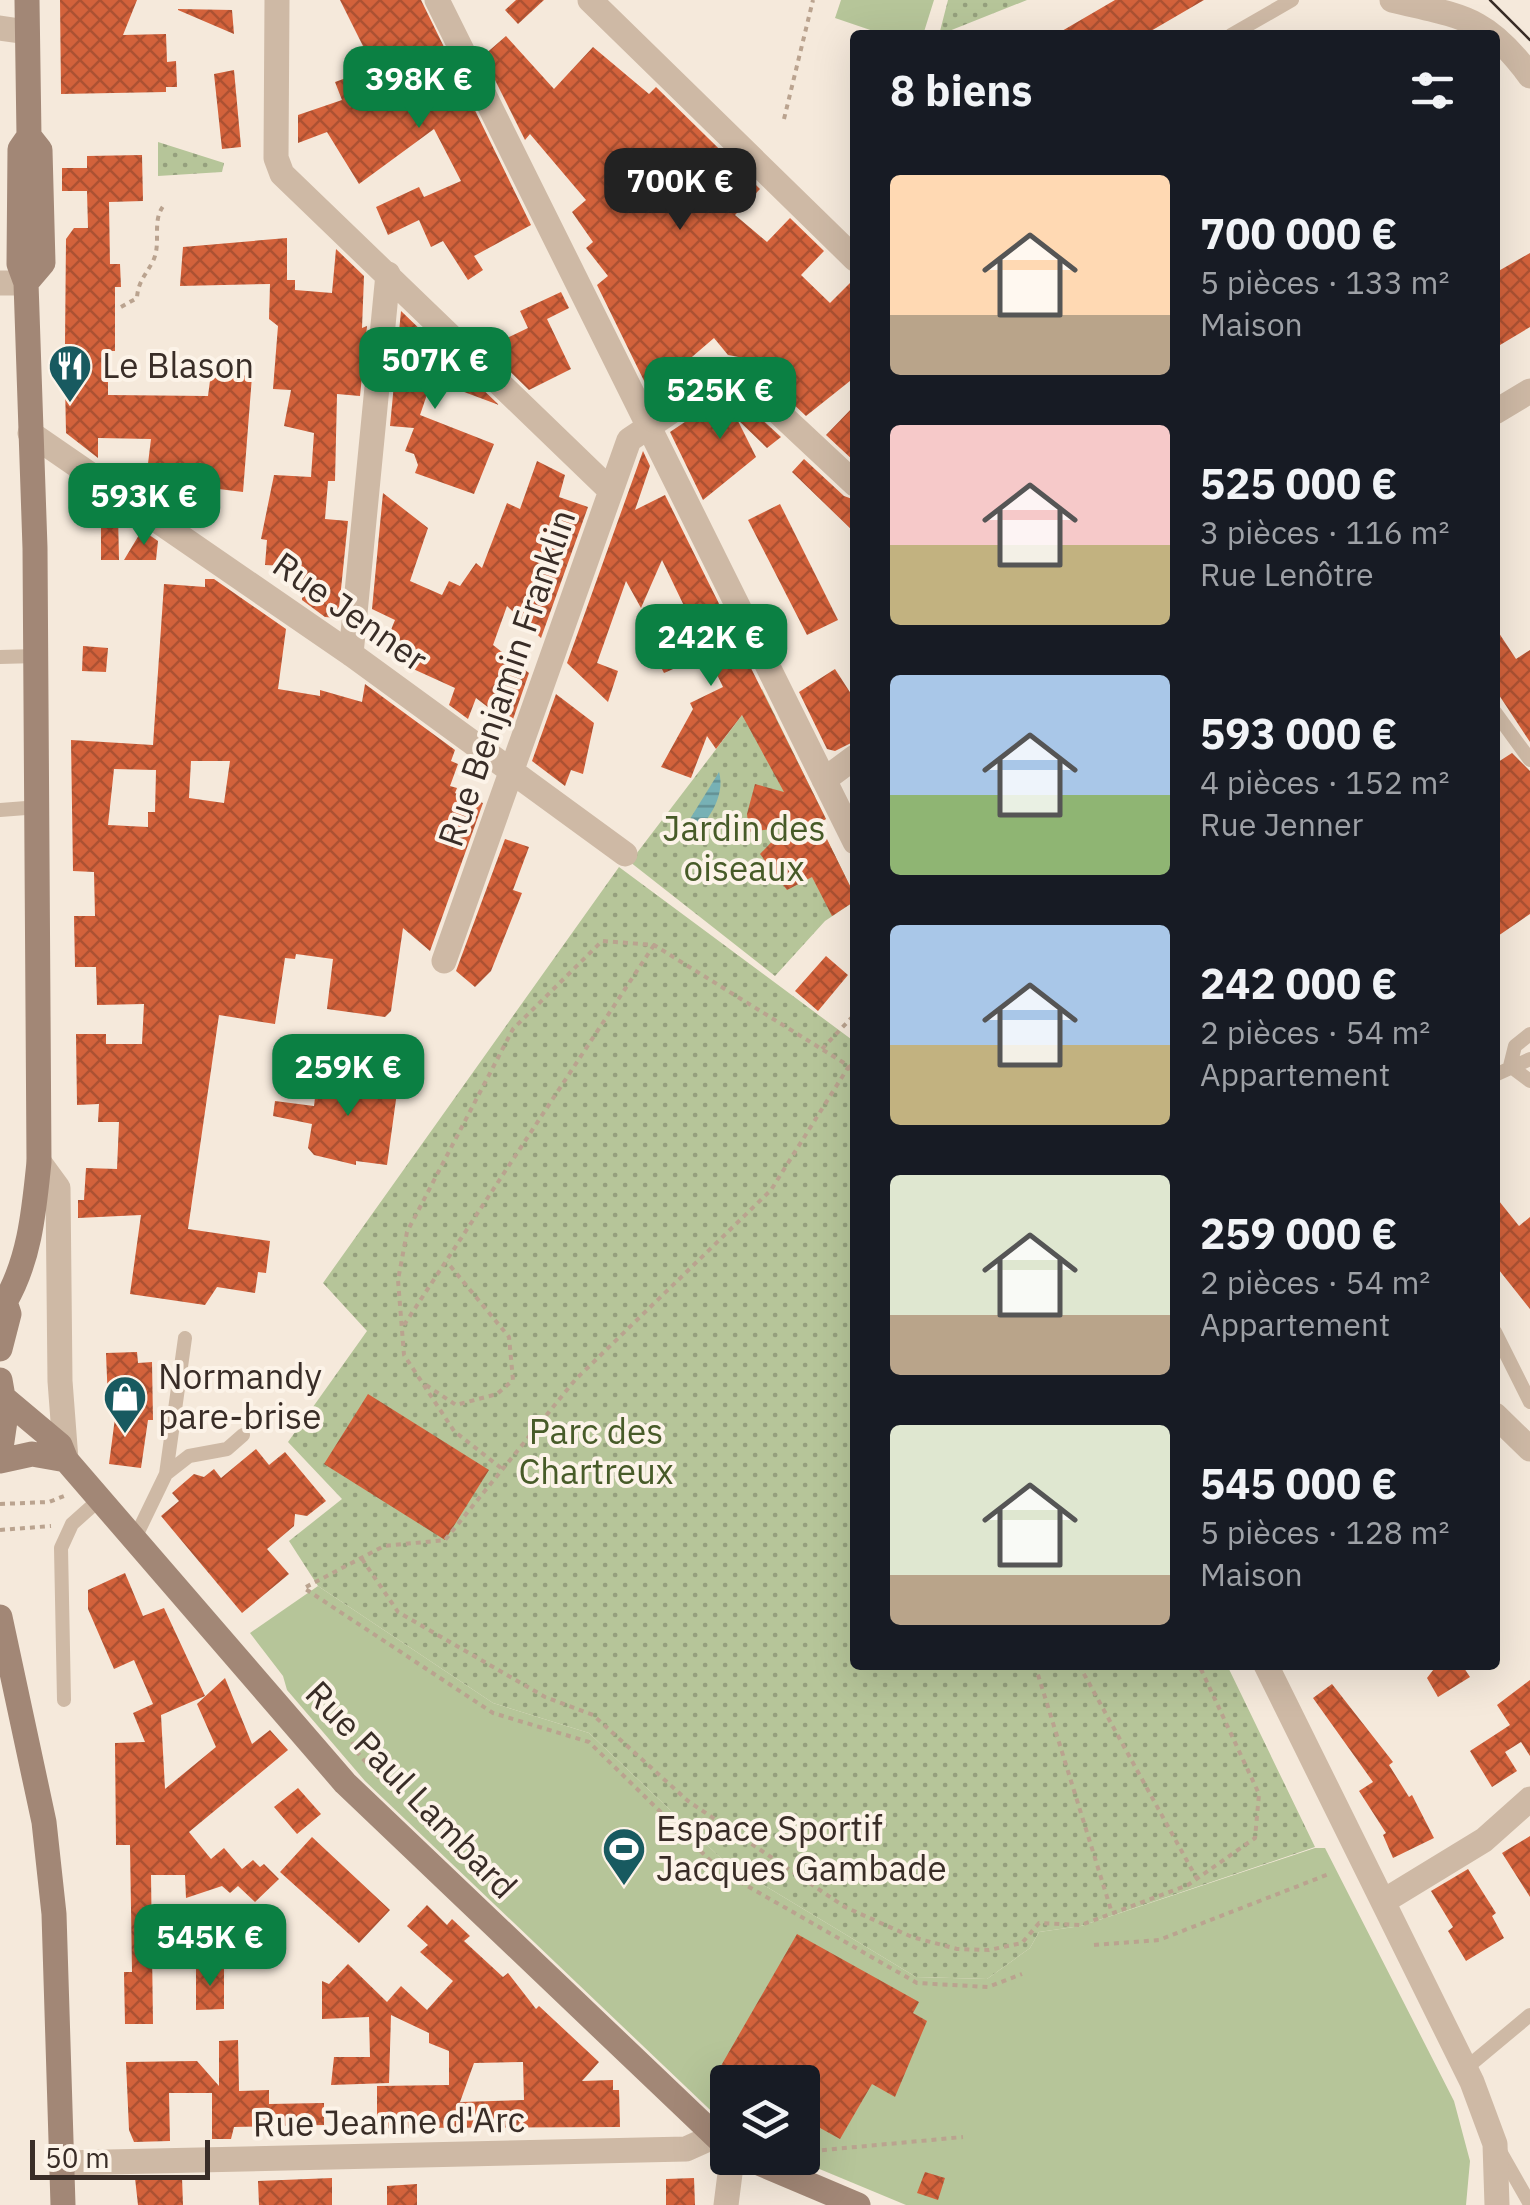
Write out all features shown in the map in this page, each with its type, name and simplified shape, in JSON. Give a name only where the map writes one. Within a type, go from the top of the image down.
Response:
[{"type":"main road","points":[[0,1349],[9,1314],[2,1302],[22,1264],[39,1162],[37,656],[26,283],[43,263],[40,150],[29,136],[27,0]]},
{"type":"main road","points":[[2,1389],[6,1430],[0,1458],[32,1454],[66,1460]]},
{"type":"main road","name":"Rue Paul Lambard","points":[[2,1389],[60,1446],[66,1460],[136,1536],[344,1783],[710,2132]]},
{"type":"main road","points":[[0,1617],[44,1822],[50,1877],[63,2205]]},
{"type":"main road","points":[[787,2175],[858,2205]]},
{"type":"street","points":[[277,0],[276,158],[282,174],[610,490]]},
{"type":"street","points":[[437,0],[850,832]]},
{"type":"street","points":[[590,0],[850,254]]},
{"type":"street","points":[[1392,0],[1491,30]]},
{"type":"street","points":[[0,28],[28,32]]},
{"type":"street","points":[[1500,37],[1530,76]]},
{"type":"street","points":[[351,654],[388,274]]},
{"type":"street","points":[[0,283],[26,283]]},
{"type":"street","points":[[648,426],[733,370],[850,479]]},
{"type":"street","points":[[1500,409],[1530,391]]},
{"type":"street","name":"Rue Benjamin Franklin","points":[[444,961],[610,490],[630,440],[648,426]]},
{"type":"street","name":"Rue Jenner","points":[[30,433],[351,654],[625,854]]},
{"type":"street","points":[[824,780],[850,762]]},
{"type":"street","points":[[39,1162],[58,1188],[60,1381],[66,1460]]},
{"type":"street","points":[[1500,1421],[1530,1448]]},
{"type":"street","points":[[1269,1670],[1466,2068],[1495,2144],[1496,2205]]},
{"type":"street","points":[[1384,1900],[1484,1840],[1530,1799]]},
{"type":"street","name":"Rue Jeanne d'Arc","points":[[62,2163],[686,2149],[710,2144]]},
{"type":"street","points":[[726,2205],[730,2175]]},
{"type":"lane","points":[[1239,30],[1292,0]]},
{"type":"lane","points":[[0,657],[37,656]]},
{"type":"lane","points":[[1500,719],[1530,760]]},
{"type":"lane","points":[[0,810],[39,807]]},
{"type":"lane","points":[[1510,1066],[1515,1046],[1530,1034]]},
{"type":"lane","points":[[1500,1072],[1530,1059]]},
{"type":"lane","points":[[1510,1066],[1530,1081]]},
{"type":"lane","points":[[136,1536],[166,1474],[185,1338]]},
{"type":"lane","points":[[1501,1362],[1530,1402]]},
{"type":"lane","points":[[166,1474],[188,1456],[227,1449],[243,1435]]},
{"type":"lane","points":[[64,1700],[62,1548],[72,1524],[94,1493]]},
{"type":"lane","points":[[1466,2068],[1530,2015]]},
{"type":"lane","points":[[1495,2144],[1530,2204]]},
{"type":"path","points":[[784,119],[813,0]]},
{"type":"path","points":[[121,308],[137,298],[142,276],[154,260],[157,214],[164,205]]},
{"type":"path","points":[[502,1470],[454,1431],[404,1355],[398,1280],[407,1232],[512,1029],[602,941],[654,945],[850,1069]]},
{"type":"path","points":[[402,1328],[654,945]]},
{"type":"path","points":[[822,1049],[850,1019]]},
{"type":"path","points":[[849,1066],[771,1190],[576,1380],[445,1540],[384,1546],[304,1588],[493,1713],[589,1742],[721,1871],[916,1983],[988,1988],[1022,1974]]},
{"type":"path","points":[[422,1383],[456,1405],[498,1394],[513,1380],[509,1336],[446,1261]]},
{"type":"path","points":[[0,1504],[49,1502],[94,1493]]},
{"type":"path","points":[[0,1530],[61,1525]]},
{"type":"path","points":[[361,1558],[398,1612],[545,1697],[593,1714],[688,1801],[845,1906],[912,1937],[958,1949],[989,1950],[1022,1944],[1038,1923],[1081,1924],[1112,1913],[1197,1879],[1255,1838],[1259,1794],[1200,1670]]},
{"type":"path","points":[[1038,1670],[1112,1913]]},
{"type":"path","points":[[1082,1670],[1197,1879]]},
{"type":"path","points":[[1094,1945],[1159,1940],[1329,1874]]},
{"type":"path","points":[[820,2150],[963,2137]]},
{"type":"green space","points":[[841,0],[934,0],[925,30],[870,30],[835,18]]},
{"type":"green space","points":[[948,0],[1027,0],[952,30],[940,30]]},
{"type":"green space","points":[[158,142],[224,163],[222,172],[158,176]]},
{"type":"green space","name":"Jardin des oiseaux","points":[[762,689],[826,819],[819,823],[850,886],[850,904],[825,921],[775,976],[630,862]]},
{"type":"green space","name":"Parc des Chartreux","points":[[619,867],[850,1038],[850,1670],[1229,1670],[1315,1847],[1081,1926],[1039,1932],[1030,1948],[987,1979],[916,1977],[724,1861],[589,1733],[493,1703],[318,1586],[289,1541],[342,1499],[288,1442],[367,1331],[323,1283]]},
{"type":"green space","name":"Espace Sportif Jacques Gambade","points":[[318,1586],[493,1703],[589,1733],[724,1861],[916,1977],[987,1979],[1030,1948],[1039,1932],[1081,1926],[1315,1848],[1325,1848],[1454,2101],[1470,2161],[1466,2205],[906,2205],[820,2169],[820,2065],[710,2065],[710,2110],[365,1781],[287,1690],[283,1676],[250,1633]]},
{"type":"water","points":[[719,772],[720,791],[713,809],[688,837],[685,827]]},
{"type":"building","points":[[60,0],[137,0],[123,35],[166,34],[167,62],[176,61],[177,87],[166,87],[166,92],[61,94]]},
{"type":"building","points":[[340,0],[421,0],[531,225],[474,256],[483,270],[468,280],[443,241],[431,247],[419,220],[388,235],[376,207],[419,187],[424,197],[461,181],[434,129],[359,184],[327,132],[298,143],[298,115],[342,100],[335,82],[374,68]]},
{"type":"building","points":[[516,0],[544,0],[518,24],[505,10]]},
{"type":"building","points":[[1115,0],[1204,0],[1153,30],[1064,30]]},
{"type":"building","points":[[178,10],[232,10],[234,34]]},
{"type":"building","points":[[506,36],[554,89],[593,47],[649,94],[656,87],[760,189],[735,215],[767,242],[790,218],[824,251],[801,275],[830,303],[850,283],[850,381],[806,416],[744,358],[728,355],[714,338],[650,393],[597,285],[608,276],[586,248],[593,242],[572,212],[586,200],[530,134],[525,140],[483,56]],"holes":[[[633,163],[659,190],[627,213],[607,184]]]},
{"type":"building","points":[[234,70],[241,147],[222,149],[214,74]]},
{"type":"building","points":[[142,155],[143,201],[109,202],[110,264],[120,264],[121,287],[115,287],[115,351],[108,351],[108,395],[208,396],[211,373],[252,376],[243,492],[146,480],[151,439],[98,438],[98,458],[66,433],[65,383],[72,383],[72,344],[65,344],[66,239],[74,228],[88,228],[87,191],[62,191],[62,168],[87,168],[87,156]]},
{"type":"building","points":[[287,238],[287,280],[295,280],[295,290],[332,293],[336,249],[364,276],[362,328],[367,326],[360,396],[337,394],[335,481],[328,481],[325,519],[348,521],[338,618],[325,617],[302,600],[304,567],[265,565],[267,540],[261,539],[274,475],[311,477],[314,433],[284,426],[291,390],[273,389],[278,326],[269,319],[270,284],[180,286],[183,247]]},
{"type":"building","points":[[1530,253],[1530,327],[1500,345],[1500,270]]},
{"type":"building","points":[[561,292],[569,308],[547,319],[571,369],[529,390],[486,348],[528,328],[520,311]]},
{"type":"building","points":[[401,311],[499,405],[432,380],[420,415],[494,444],[474,494],[415,473],[418,465],[414,454],[405,451],[414,428],[390,426]]},
{"type":"building","points":[[731,391],[781,437],[767,448],[737,419],[756,457],[703,500],[670,432]]},
{"type":"building","points":[[850,410],[850,457],[826,435]]},
{"type":"building","points":[[643,451],[650,466],[635,510],[665,495],[826,819],[819,823],[850,886],[850,904],[832,916],[812,877],[787,890],[760,854],[786,827],[749,832],[747,814],[755,784],[784,792],[742,715],[716,749],[707,736],[691,778],[661,767],[693,709],[690,703],[723,687],[662,560],[641,608],[626,581],[597,663],[618,671],[608,702],[567,663]]},
{"type":"building","points":[[804,459],[850,498],[850,528],[792,472]]},
{"type":"building","points":[[537,461],[565,475],[559,497],[588,507],[541,638],[507,606],[493,645],[529,673],[511,725],[476,698],[468,719],[449,705],[455,688],[411,668],[418,651],[388,637],[395,620],[372,609],[383,493],[428,528],[410,581],[442,595],[449,581],[460,586],[476,563],[482,568],[507,503],[520,509]]},
{"type":"building","points":[[101,502],[118,514],[119,560],[101,560]]},
{"type":"building","points":[[780,504],[838,620],[807,635],[748,520]]},
{"type":"building","points":[[142,530],[158,541],[156,560],[124,560]]},
{"type":"building","points":[[205,579],[214,579],[286,629],[278,689],[320,696],[320,690],[362,702],[365,684],[455,750],[451,761],[458,764],[450,786],[457,788],[455,793],[483,803],[430,951],[403,928],[391,1011],[385,1017],[327,1009],[333,959],[296,954],[295,959],[285,958],[275,1024],[219,1015],[188,1229],[270,1241],[266,1273],[258,1272],[255,1293],[217,1287],[205,1305],[130,1294],[141,1215],[78,1218],[78,1200],[84,1200],[86,1168],[117,1169],[119,1122],[98,1122],[99,1104],[77,1105],[76,1034],[106,1034],[106,1044],[142,1044],[144,1004],[97,1005],[96,967],[75,967],[74,916],[95,916],[94,872],[73,871],[71,740],[153,745],[164,584],[205,587]],"holes":[[[191,761],[230,761],[224,803],[189,798]],[[114,769],[156,770],[155,812],[148,812],[148,827],[108,825]]]},
{"type":"building","points":[[1500,635],[1516,659],[1530,650],[1530,742],[1500,697]]},
{"type":"building","points":[[648,642],[694,660],[664,673]]},
{"type":"building","points":[[83,646],[108,648],[106,672],[82,671]]},
{"type":"building","points":[[835,669],[850,692],[850,744],[835,751],[827,749],[799,692]]},
{"type":"building","points":[[556,694],[594,723],[583,774],[571,770],[565,786],[532,761]]},
{"type":"building","points":[[1512,753],[1530,771],[1530,914],[1500,935],[1500,761]]},
{"type":"building","points":[[505,839],[529,847],[513,890],[522,893],[491,971],[475,987],[456,971]]},
{"type":"building","points":[[826,956],[848,975],[818,1011],[795,991]]},
{"type":"building","points":[[350,1074],[398,1085],[387,1165],[356,1161],[356,1165],[314,1155],[308,1148],[312,1124],[273,1116],[275,1101],[314,1106],[317,1081],[325,1080],[325,1075],[349,1079]]},
{"type":"building","points":[[1500,1202],[1519,1226],[1530,1217],[1530,1309],[1500,1271]]},
{"type":"building","points":[[137,1352],[138,1363],[152,1362],[153,1420],[148,1420],[141,1468],[109,1464],[115,1418],[108,1402],[106,1353]]},
{"type":"building","points":[[368,1394],[489,1470],[445,1540],[324,1464]]},
{"type":"building","points":[[256,1449],[269,1465],[285,1452],[326,1501],[307,1516],[295,1514],[294,1526],[267,1549],[289,1574],[242,1613],[161,1516],[179,1501],[172,1493],[194,1474],[204,1477],[214,1469],[221,1478]]},
{"type":"building","points":[[125,1573],[143,1616],[164,1608],[205,1696],[161,1715],[165,1789],[216,1747],[197,1704],[225,1678],[252,1744],[270,1730],[288,1750],[189,1832],[211,1859],[224,1848],[242,1869],[253,1860],[260,1867],[264,1864],[279,1879],[255,1902],[238,1886],[230,1893],[222,1886],[186,1898],[185,1875],[151,1875],[153,2024],[125,2024],[124,1972],[132,1972],[130,1845],[116,1845],[115,1743],[145,1742],[133,1713],[153,1704],[134,1660],[114,1669],[88,1609],[88,1590]]},
{"type":"building","points":[[1433,1670],[1465,1670],[1470,1677],[1438,1697],[1427,1678]]},
{"type":"building","points":[[1530,1680],[1530,1756],[1521,1742],[1505,1752],[1517,1771],[1492,1787],[1470,1751],[1510,1725],[1497,1705]]},
{"type":"building","points":[[1332,1684],[1393,1762],[1389,1765],[1409,1797],[1412,1795],[1434,1838],[1393,1858],[1383,1835],[1386,1833],[1359,1791],[1373,1782],[1313,1698]]},
{"type":"building","points":[[298,1788],[321,1814],[297,1834],[274,1807]]},
{"type":"building","points":[[1530,1836],[1530,1897],[1502,1853]]},
{"type":"building","points":[[312,1837],[390,1910],[359,1943],[280,1872]]},
{"type":"building","points":[[1468,1869],[1496,1913],[1492,1916],[1504,1938],[1466,1961],[1448,1931],[1453,1927],[1431,1891]]},
{"type":"building","points":[[427,1905],[447,1925],[452,1919],[470,1936],[464,1941],[503,1977],[508,1973],[536,2009],[539,2006],[599,2062],[582,2081],[613,2080],[613,2090],[619,2090],[620,2127],[377,2128],[377,2086],[449,2085],[449,2051],[429,2043],[429,2033],[391,2015],[389,2083],[331,2085],[334,2057],[370,2057],[369,2017],[322,2019],[322,1981],[329,1984],[348,1964],[387,2002],[401,1986],[427,2010],[453,1981],[420,1952],[428,1945],[407,1926]],"holes":[[[523,2062],[524,2100],[460,2102],[474,2063]]]},
{"type":"building","points":[[797,1934],[919,2002],[913,2013],[927,2021],[895,2097],[872,2084],[840,2139],[820,2128],[820,2065],[721,2065]]},
{"type":"building","points":[[224,1968],[224,2009],[196,2010],[196,1969]]},
{"type":"building","points":[[238,2040],[239,2091],[269,2090],[269,2104],[324,2103],[324,2125],[234,2127],[231,2139],[212,2139],[212,2093],[169,2093],[170,2141],[134,2142],[129,2130],[126,2062],[197,2061],[219,2086],[219,2041]]},
{"type":"building","points":[[925,2172],[945,2178],[938,2200],[917,2193]]},
{"type":"building","points":[[182,2177],[183,2205],[138,2205],[135,2178]]},
{"type":"building","points":[[332,2178],[332,2205],[259,2205],[258,2181]]},
{"type":"building","points":[[694,2178],[695,2205],[666,2205],[666,2179]]},
{"type":"building","points":[[417,2184],[417,2205],[387,2205],[387,2186]]},
{"type":"tram line","points":[[1490,0],[1530,40]]},
{"type":"place","name":"Le Blason","points":[[70,404]]},
{"type":"place","name":"Normandy pare-brise","points":[[125,1435]]},
{"type":"place","name":"Espace Sportif Jacques Gambade","points":[[624,1887]]}]
